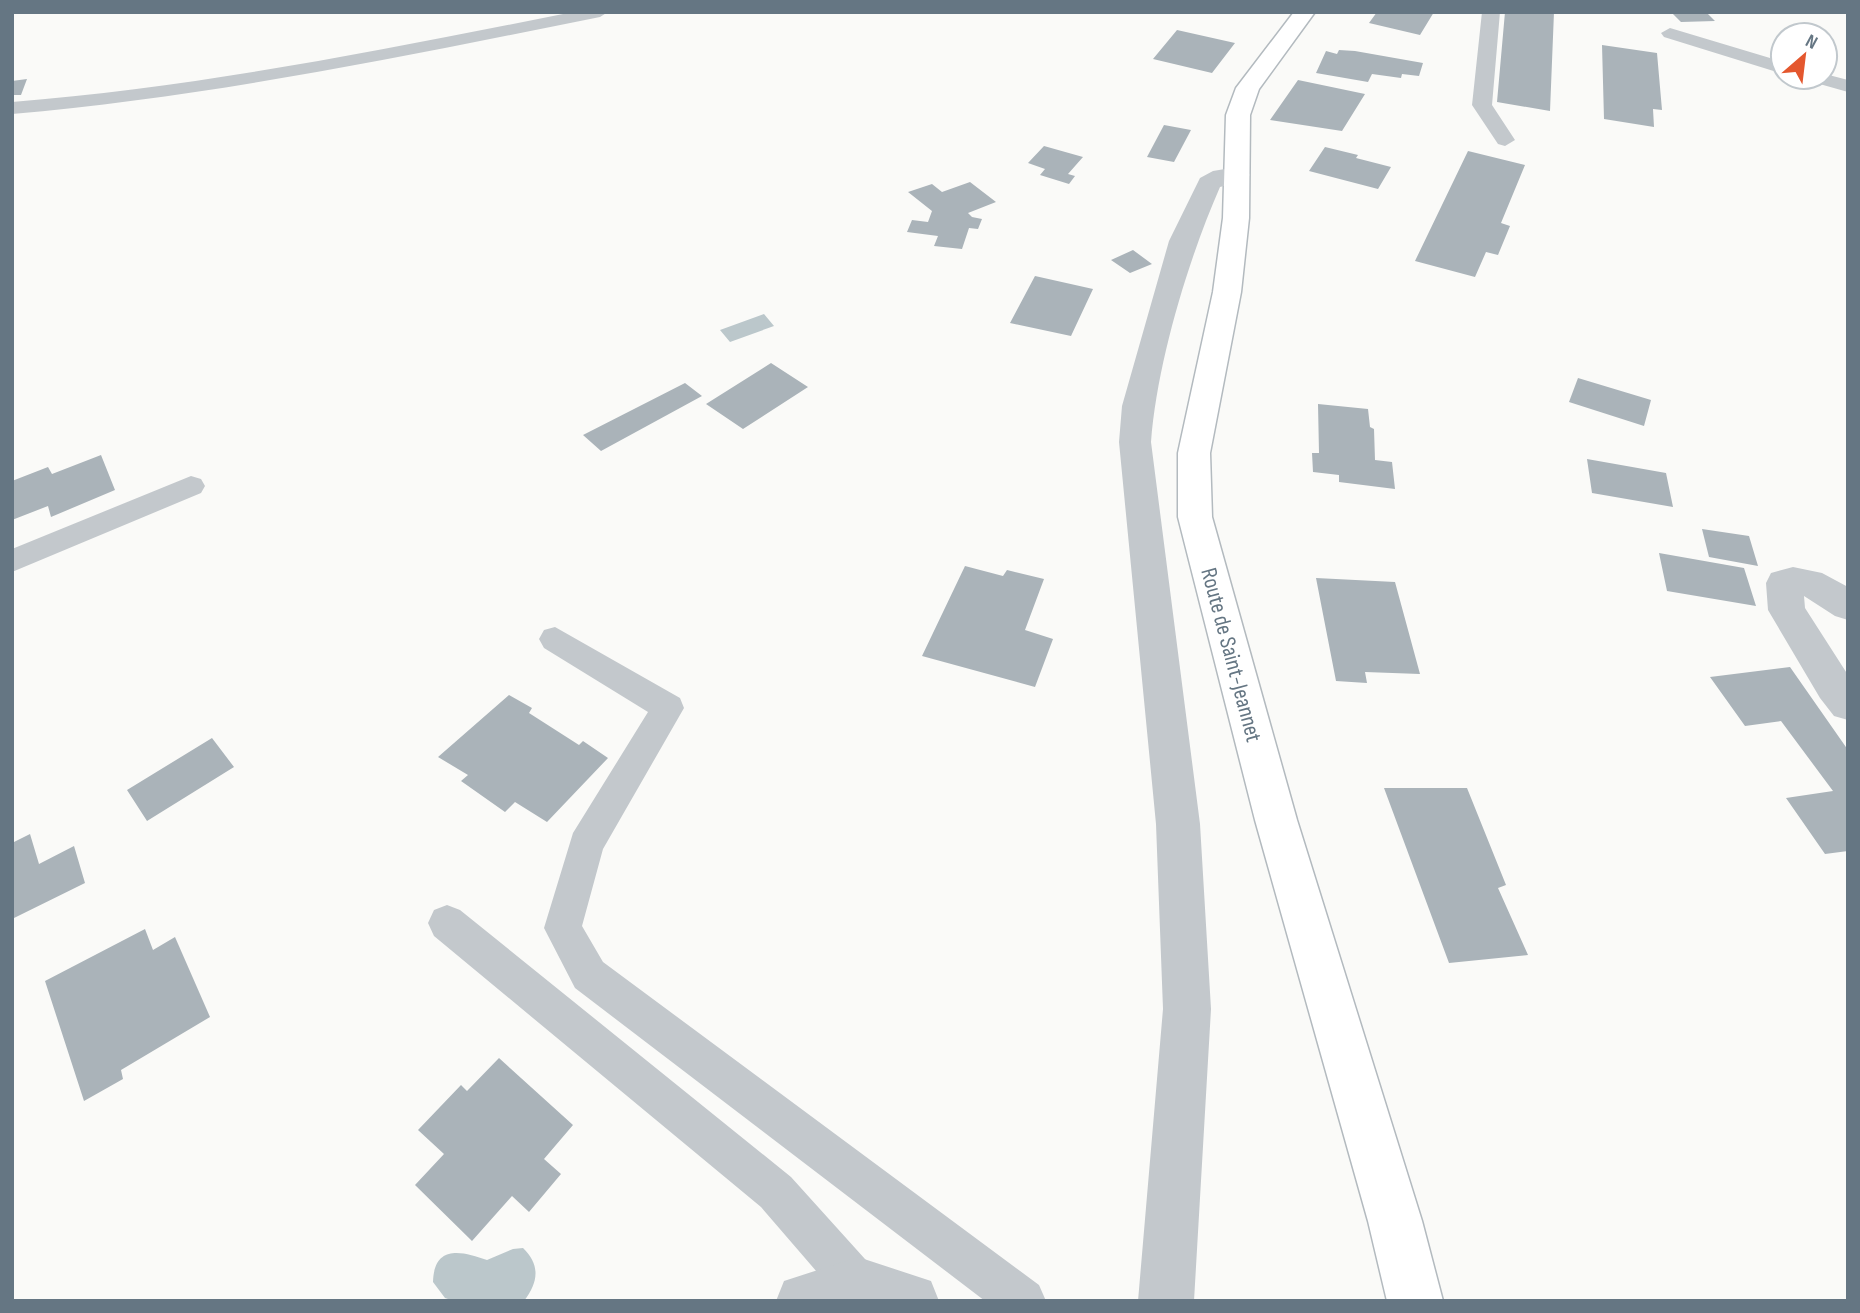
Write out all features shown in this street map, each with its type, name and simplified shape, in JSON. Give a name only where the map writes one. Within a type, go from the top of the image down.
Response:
[{"type":"main road","name":"Route de Saint-Jeannet","points":[[1305,12],[1261,67],[1244,95],[1237,125],[1236,218],[1227,292],[1194,453],[1195,517],[1276,820],[1395,1221],[1415,1301]]},
{"type":"street","points":[[1166,1301],[1187,1009],[1178,824],[1135,442],[1138,405],[1182,241],[1209,183],[1222,176],[1237,175]]},
{"type":"street","points":[[1848,606],[1812,583],[1795,578],[1784,583],[1787,610],[1834,687],[1848,704]]},
{"type":"street","points":[[804,1301],[858,1285],[911,1301]]},
{"type":"lane","points":[[12,108],[73,103],[340,63],[471,40],[600,12]]},
{"type":"lane","points":[[1491,12],[1482,105],[1506,140]]},
{"type":"lane","points":[[1670,33],[1769,64]]},
{"type":"lane","points":[[12,561],[191,486]]},
{"type":"lane","points":[[555,639],[668,708],[586,844],[563,928],[589,975],[1023,1301]]},
{"type":"lane","points":[[447,923],[776,1192],[858,1285]]},
{"type":"shaded area","points":[[764,314],[774,326],[730,342],[720,330]]},
{"type":"shaded area","points":[[523,1248],[533,1261],[536,1274],[524,1301],[454,1301],[445,1298],[433,1282],[438,1261],[451,1253],[468,1254],[487,1260],[513,1249]]},
{"type":"building","points":[[1377,12],[1434,12],[1420,35],[1369,23]]},
{"type":"building","points":[[1505,12],[1554,12],[1550,111],[1497,102]]},
{"type":"building","points":[[1671,12],[1706,12],[1715,21],[1681,22]]},
{"type":"building","points":[[1177,30],[1235,43],[1212,73],[1153,59]]},
{"type":"building","points":[[1602,45],[1657,53],[1662,110],[1653,109],[1654,127],[1604,119]]},
{"type":"building","points":[[1339,50],[1423,63],[1419,76],[1402,74],[1401,78],[1372,74],[1368,82],[1316,73],[1326,51],[1337,54]]},
{"type":"building","points":[[27,79],[21,95],[12,95],[12,81]]},
{"type":"building","points":[[1298,80],[1365,94],[1342,131],[1270,120]]},
{"type":"building","points":[[1164,125],[1191,130],[1174,162],[1147,157]]},
{"type":"building","points":[[1044,146],[1083,157],[1068,174],[1075,176],[1069,184],[1040,175],[1045,169],[1028,163]]},
{"type":"building","points":[[1325,147],[1391,167],[1378,189],[1309,171]]},
{"type":"building","points":[[1468,151],[1525,165],[1501,223],[1510,226],[1498,255],[1486,252],[1475,277],[1415,261]]},
{"type":"building","points":[[970,182],[996,202],[968,213],[972,217],[982,219],[978,229],[969,228],[962,249],[934,246],[938,236],[907,232],[912,220],[928,222],[932,211],[908,192],[932,184],[942,192]]},
{"type":"building","points":[[1133,250],[1152,264],[1130,273],[1111,260]]},
{"type":"building","points":[[1035,276],[1093,289],[1071,336],[1010,323]]},
{"type":"building","points":[[771,363],[808,387],[743,429],[706,404]]},
{"type":"building","points":[[1578,378],[1651,400],[1644,426],[1569,402]]},
{"type":"building","points":[[685,383],[702,396],[601,451],[583,435]]},
{"type":"building","points":[[1318,404],[1368,409],[1370,427],[1374,429],[1375,460],[1392,462],[1395,489],[1339,482],[1339,475],[1313,472],[1312,453],[1319,453]]},
{"type":"building","points":[[101,455],[115,490],[51,517],[48,506],[12,520],[12,481],[48,467],[52,474]]},
{"type":"building","points":[[1587,459],[1666,473],[1673,507],[1592,493]]},
{"type":"building","points":[[1702,529],[1749,536],[1758,566],[1709,557]]},
{"type":"building","points":[[1659,553],[1744,568],[1756,606],[1667,591]]},
{"type":"building","points":[[965,566],[1003,576],[1007,570],[1044,579],[1025,630],[1053,639],[1035,687],[922,656]]},
{"type":"building","points":[[1316,578],[1395,582],[1420,674],[1365,672],[1367,683],[1336,681]]},
{"type":"building","points":[[1790,667],[1848,750],[1848,851],[1825,854],[1786,798],[1833,791],[1781,721],[1745,726],[1710,677]]},
{"type":"building","points":[[509,695],[532,708],[529,713],[579,745],[583,741],[608,758],[547,822],[515,802],[505,812],[461,781],[468,775],[438,757]]},
{"type":"building","points":[[212,738],[234,767],[147,821],[127,790]]},
{"type":"building","points":[[1384,788],[1467,788],[1506,885],[1498,888],[1528,955],[1449,963]]},
{"type":"building","points":[[30,834],[39,864],[74,846],[85,883],[12,919],[12,843]]},
{"type":"building","points":[[145,929],[153,950],[175,937],[210,1017],[121,1070],[123,1079],[84,1101],[45,981]]},
{"type":"building","points":[[499,1058],[573,1125],[544,1159],[561,1174],[529,1212],[512,1196],[472,1241],[415,1185],[444,1154],[418,1130],[461,1085],[467,1091]]}]
